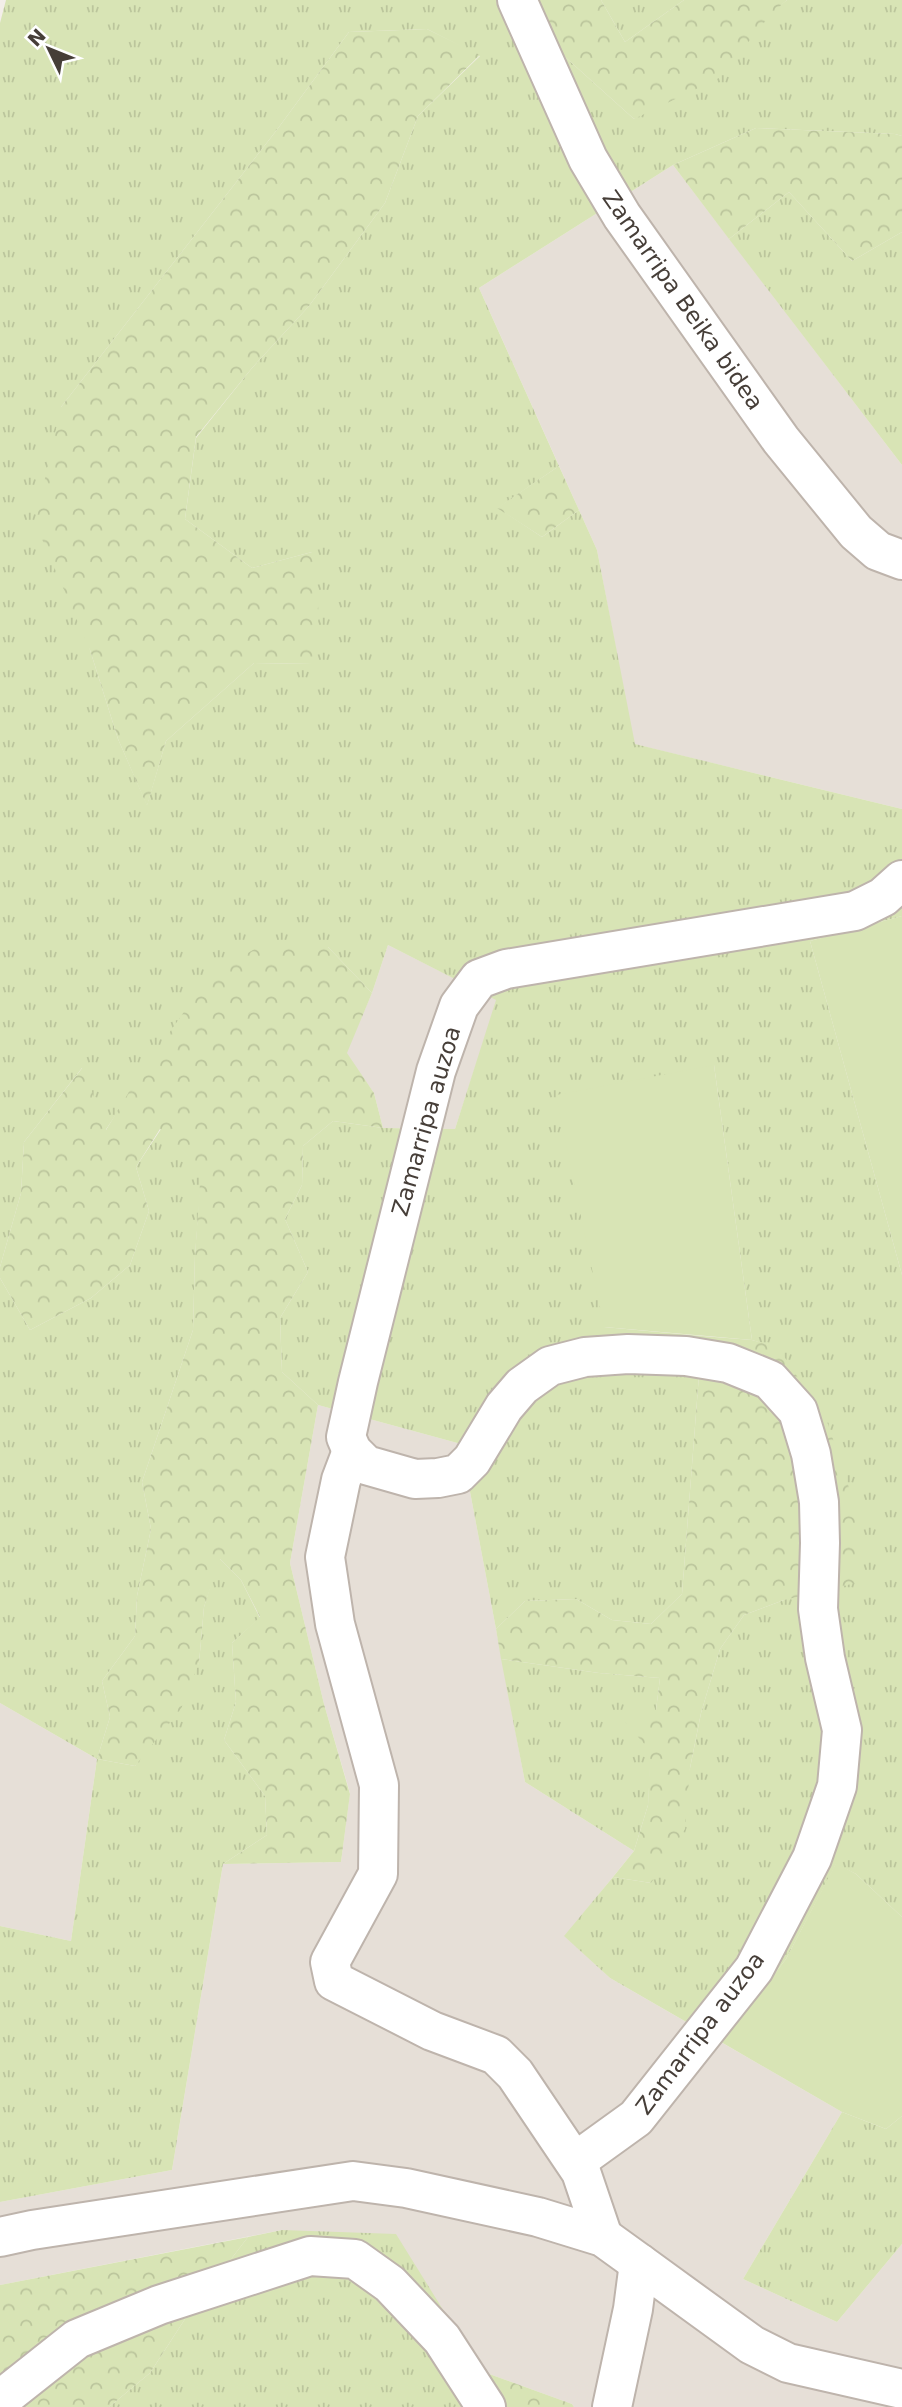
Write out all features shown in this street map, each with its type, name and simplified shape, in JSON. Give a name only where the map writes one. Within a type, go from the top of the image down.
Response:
[{"type":"street","name":"Zamarripa Beika bidea","points":[[517,0],[588,159],[622,216],[780,440],[856,532],[878,551],[902,559]]},
{"type":"street","name":"Zamarripa auzoa","points":[[575,2162],[636,2119],[754,1969],[812,1858],[836,1786],[842,1730],[825,1658],[818,1609],[819,1502],[811,1454],[798,1411],[770,1380],[728,1363],[686,1356],[628,1354],[585,1357],[550,1366],[522,1386],[503,1407],[472,1460],[458,1474],[415,1479],[366,1465],[352,1451],[346,1437],[358,1382],[436,1071],[459,1006],[479,979],[506,969],[855,911],[883,897],[902,880]]},
{"type":"street","name":"Zamarripa auzoa","points":[[352,1451],[341,1480],[325,1557],[335,1624],[379,1784],[378,1874],[330,1962],[334,1981],[432,2031],[496,2055],[515,2074],[581,2172],[603,2236]]},
{"type":"street","points":[[0,2237],[353,2181],[406,2189],[538,2217],[603,2236],[752,2345],[788,2363],[902,2389]]},
{"type":"street","points":[[0,2400],[77,2339],[159,2305],[310,2256],[355,2259],[390,2284],[442,2339],[486,2407]]},
{"type":"street","points":[[612,2407],[633,2309],[639,2263]]},
{"type":"shaded area","points":[[673,165],[902,465],[902,809],[634,744],[597,550],[479,288]]},
{"type":"shaded area","points":[[388,945],[497,1000],[455,1129],[383,1128],[374,1093],[346,1053],[372,993]]},
{"type":"shaded area","points":[[318,1405],[461,1444],[525,1782],[634,1851],[565,1936],[610,1978],[842,2112],[743,2279],[837,2322],[902,2244],[902,2407],[574,2407],[481,2371],[282,2230],[0,2285],[0,2202],[172,2170],[223,1864],[341,1862],[350,1793],[324,1704],[290,1563]]},
{"type":"shaded area","points":[[0,1703],[97,1759],[71,1941],[0,1926]]},
{"type":"green space","points":[[6,0],[502,0],[634,119],[787,0],[902,0],[902,136],[756,128],[673,165],[479,288],[559,466],[498,508],[542,537],[579,510],[597,550],[635,744],[902,809],[902,916],[810,941],[902,1275],[902,1917],[856,1874],[836,1864],[786,1959],[721,2042],[610,1978],[564,1936],[613,1877],[651,1883],[690,1768],[701,1713],[720,1649],[744,1615],[784,1600],[778,1348],[752,1340],[714,1065],[604,1327],[702,1336],[682,1594],[651,1624],[612,1620],[576,1599],[525,1601],[496,1629],[461,1444],[318,1405],[282,1372],[280,1318],[308,1272],[285,1219],[302,1185],[303,1146],[333,1121],[383,1128],[455,1129],[496,1000],[388,945],[372,993],[328,947],[161,1046],[105,1131],[82,1068],[24,1142],[21,1193],[0,1267],[0,23]],"holes":[[[427,29],[480,56],[418,116],[385,203],[309,306],[252,368],[196,438],[185,519],[252,568],[312,552],[312,664],[254,663],[166,741],[147,805],[118,739],[90,650],[61,407],[276,131],[349,32]]]},
{"type":"green space","points":[[502,0],[601,0],[625,42],[684,0],[787,0],[772,13],[719,78],[634,119]]},
{"type":"green space","points":[[601,0],[684,0],[625,42]]},
{"type":"green space","points":[[427,29],[480,55],[418,116],[385,203],[309,306],[252,368],[196,437],[185,519],[252,568],[312,552],[319,615],[312,664],[254,663],[166,741],[147,806],[118,739],[90,650],[35,523],[61,407],[276,131],[349,32]]},
{"type":"green space","points":[[756,128],[902,136],[902,232],[852,261],[789,192],[729,239],[673,165]]},
{"type":"green space","points":[[789,192],[852,261],[902,232],[902,465],[729,239]]},
{"type":"green space","points":[[559,466],[579,510],[542,537],[497,508]]},
{"type":"green space","points":[[902,916],[902,1275],[810,941]]},
{"type":"green space","points":[[258,947],[328,947],[372,993],[347,1053],[374,1093],[383,1128],[333,1121],[303,1146],[302,1185],[285,1219],[308,1272],[280,1318],[282,1372],[318,1405],[290,1563],[324,1704],[350,1794],[341,1862],[223,1864],[267,1835],[265,1796],[224,1740],[236,1702],[232,1643],[260,1617],[241,1580],[220,1559],[204,1607],[199,1663],[181,1709],[135,1766],[97,1759],[110,1717],[102,1681],[135,1636],[137,1596],[151,1529],[142,1482],[193,1330],[201,1169],[160,1129],[136,1167],[149,1211],[130,1265],[91,1298],[30,1330],[0,1278],[0,1267],[21,1193],[24,1142],[83,1067],[106,1130],[138,1077],[210,975]]},
{"type":"green space","points":[[714,1065],[752,1340],[604,1327],[556,1095]]},
{"type":"green space","points":[[161,1129],[202,1169],[195,1255],[193,1330],[142,1482],[151,1529],[137,1596],[135,1636],[102,1681],[110,1717],[97,1759],[0,1703],[0,1278],[30,1330],[91,1298],[130,1265],[149,1211],[136,1167]]},
{"type":"green space","points":[[702,1336],[752,1340],[778,1347],[828,1424],[856,1509],[860,1582],[784,1600],[744,1615],[720,1649],[701,1713],[690,1768],[685,1829],[651,1883],[613,1877],[634,1851],[648,1805],[650,1751],[622,1718],[656,1710],[660,1678],[599,1673],[501,1659],[496,1629],[525,1601],[576,1599],[612,1620],[651,1624],[682,1594]]},
{"type":"green space","points":[[219,1558],[241,1580],[260,1618],[232,1643],[236,1702],[224,1740],[265,1796],[267,1835],[223,1864],[172,2170],[0,2202],[0,1926],[71,1941],[97,1759],[135,1766],[199,1663],[204,1607]]},
{"type":"green space","points":[[501,1659],[599,1673],[660,1678],[648,1805],[634,1851],[525,1782]]},
{"type":"green space","points":[[836,1863],[856,1874],[902,1917],[902,2116],[886,2129],[842,2112],[721,2042],[786,1959]]},
{"type":"green space","points":[[842,2112],[886,2129],[902,2116],[902,2244],[837,2322],[743,2279]]},
{"type":"green space","points":[[282,2230],[396,2234],[481,2371],[500,2407],[109,2407],[150,2373],[185,2319],[248,2237]]},
{"type":"green space","points":[[248,2237],[185,2319],[150,2373],[109,2407],[0,2407],[0,2285]]},
{"type":"green space","points":[[481,2371],[572,2404],[574,2407],[500,2407]]}]
